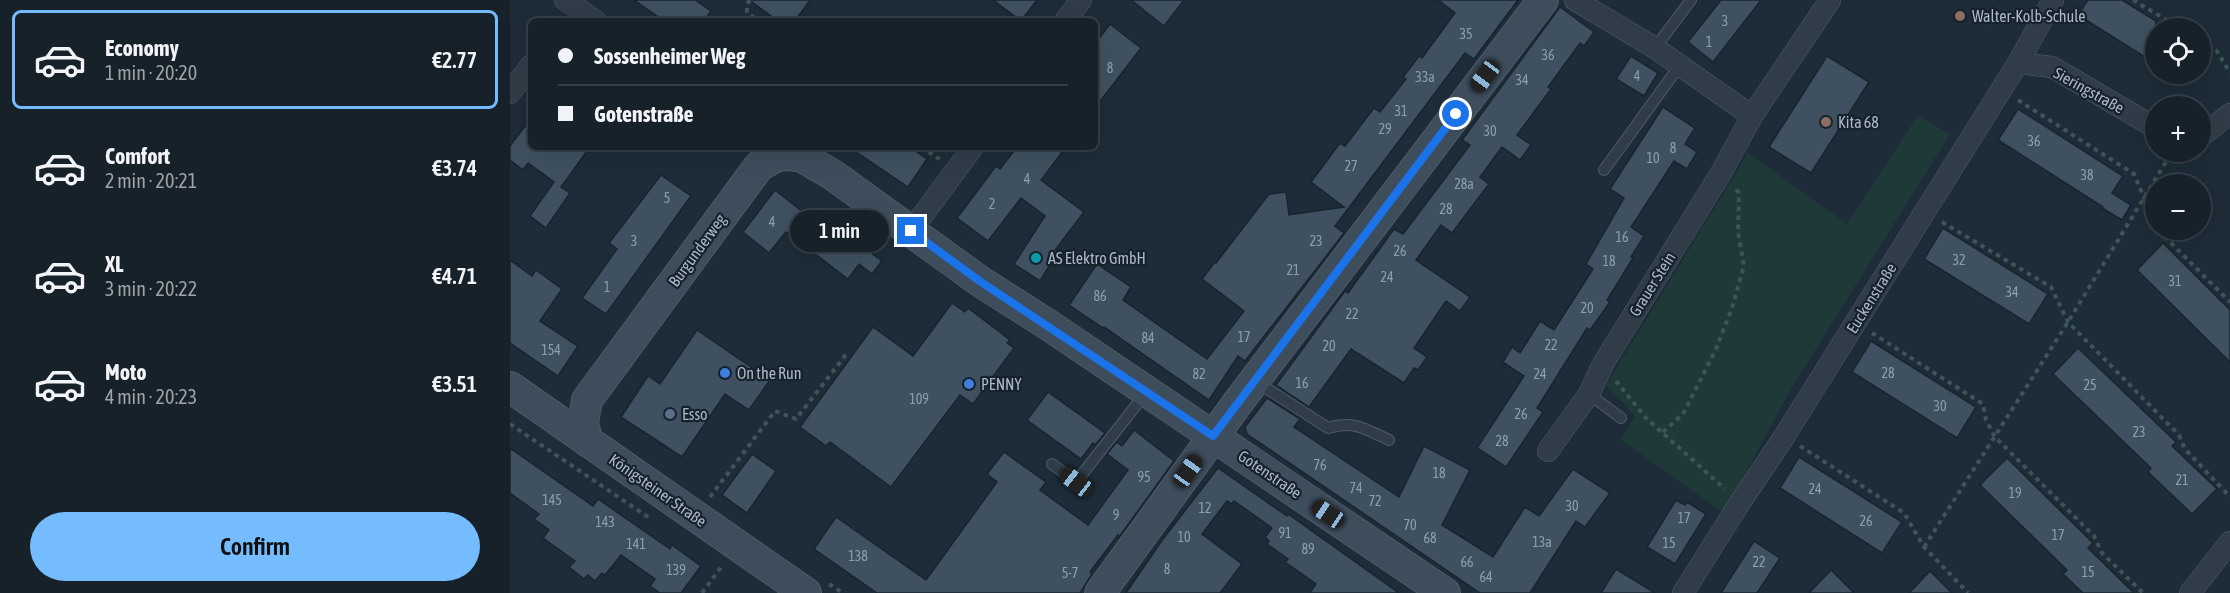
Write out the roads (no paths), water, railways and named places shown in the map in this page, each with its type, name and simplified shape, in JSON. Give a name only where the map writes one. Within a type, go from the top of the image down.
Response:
[{"type":"main road","points":[[1100,593],[1213,436],[1543,0]]},
{"type":"main road","name":"Burgunderweg","points":[[587,400],[758,156],[802,157],[833,175]]},
{"type":"main road","name":"Gotenstraße","points":[[833,175],[981,282],[1444,593]]},
{"type":"main road","name":"Königsteiner Straße","points":[[510,387],[806,593]]},
{"type":"main road","points":[[542,410],[569,408],[587,400]]},
{"type":"main road","points":[[587,400],[583,423],[587,441]]},
{"type":"street","points":[[1067,18],[1081,0]]},
{"type":"street","points":[[1575,0],[1655,48],[1752,116]]},
{"type":"street","name":"Grauer Stein","points":[[1548,451],[1589,394],[1603,364],[1721,172],[1752,116],[1830,0]]},
{"type":"street","name":"Euckenstraße","points":[[1683,593],[1856,323],[2018,63],[2053,0]]},
{"type":"street","points":[[568,9],[589,18]]},
{"type":"street","name":"Sieringstraße","points":[[2018,63],[2052,67],[2145,122]]},
{"type":"street","points":[[510,93],[528,69]]},
{"type":"street","points":[[2211,129],[2230,114]]},
{"type":"street","name":"Gotenstraße","points":[[805,150],[833,175]]},
{"type":"street","points":[[911,231],[971,150]]},
{"type":"street","points":[[2190,593],[2230,542]]},
{"type":"lane","points":[[1655,48],[1691,0]]},
{"type":"lane","points":[[1604,170],[1680,65]]},
{"type":"lane","points":[[1255,380],[1328,428],[1339,424],[1357,425],[1389,440]]},
{"type":"lane","points":[[1052,464],[1076,482],[1147,392]]},
{"type":"lane","points":[[1589,394],[1621,417]]},
{"type":"place","name":"Walter-Kolb-Schule","points":[[1960,16]]},
{"type":"place","name":"Kita 68","points":[[1826,122]]},
{"type":"place","name":"AS Elektro GmbH","points":[[1036,258]]},
{"type":"place","name":"On the Run","points":[[725,373]]},
{"type":"place","name":"PENNY","points":[[969,384]]},
{"type":"place","name":"Esso","points":[[670,414]]}]
